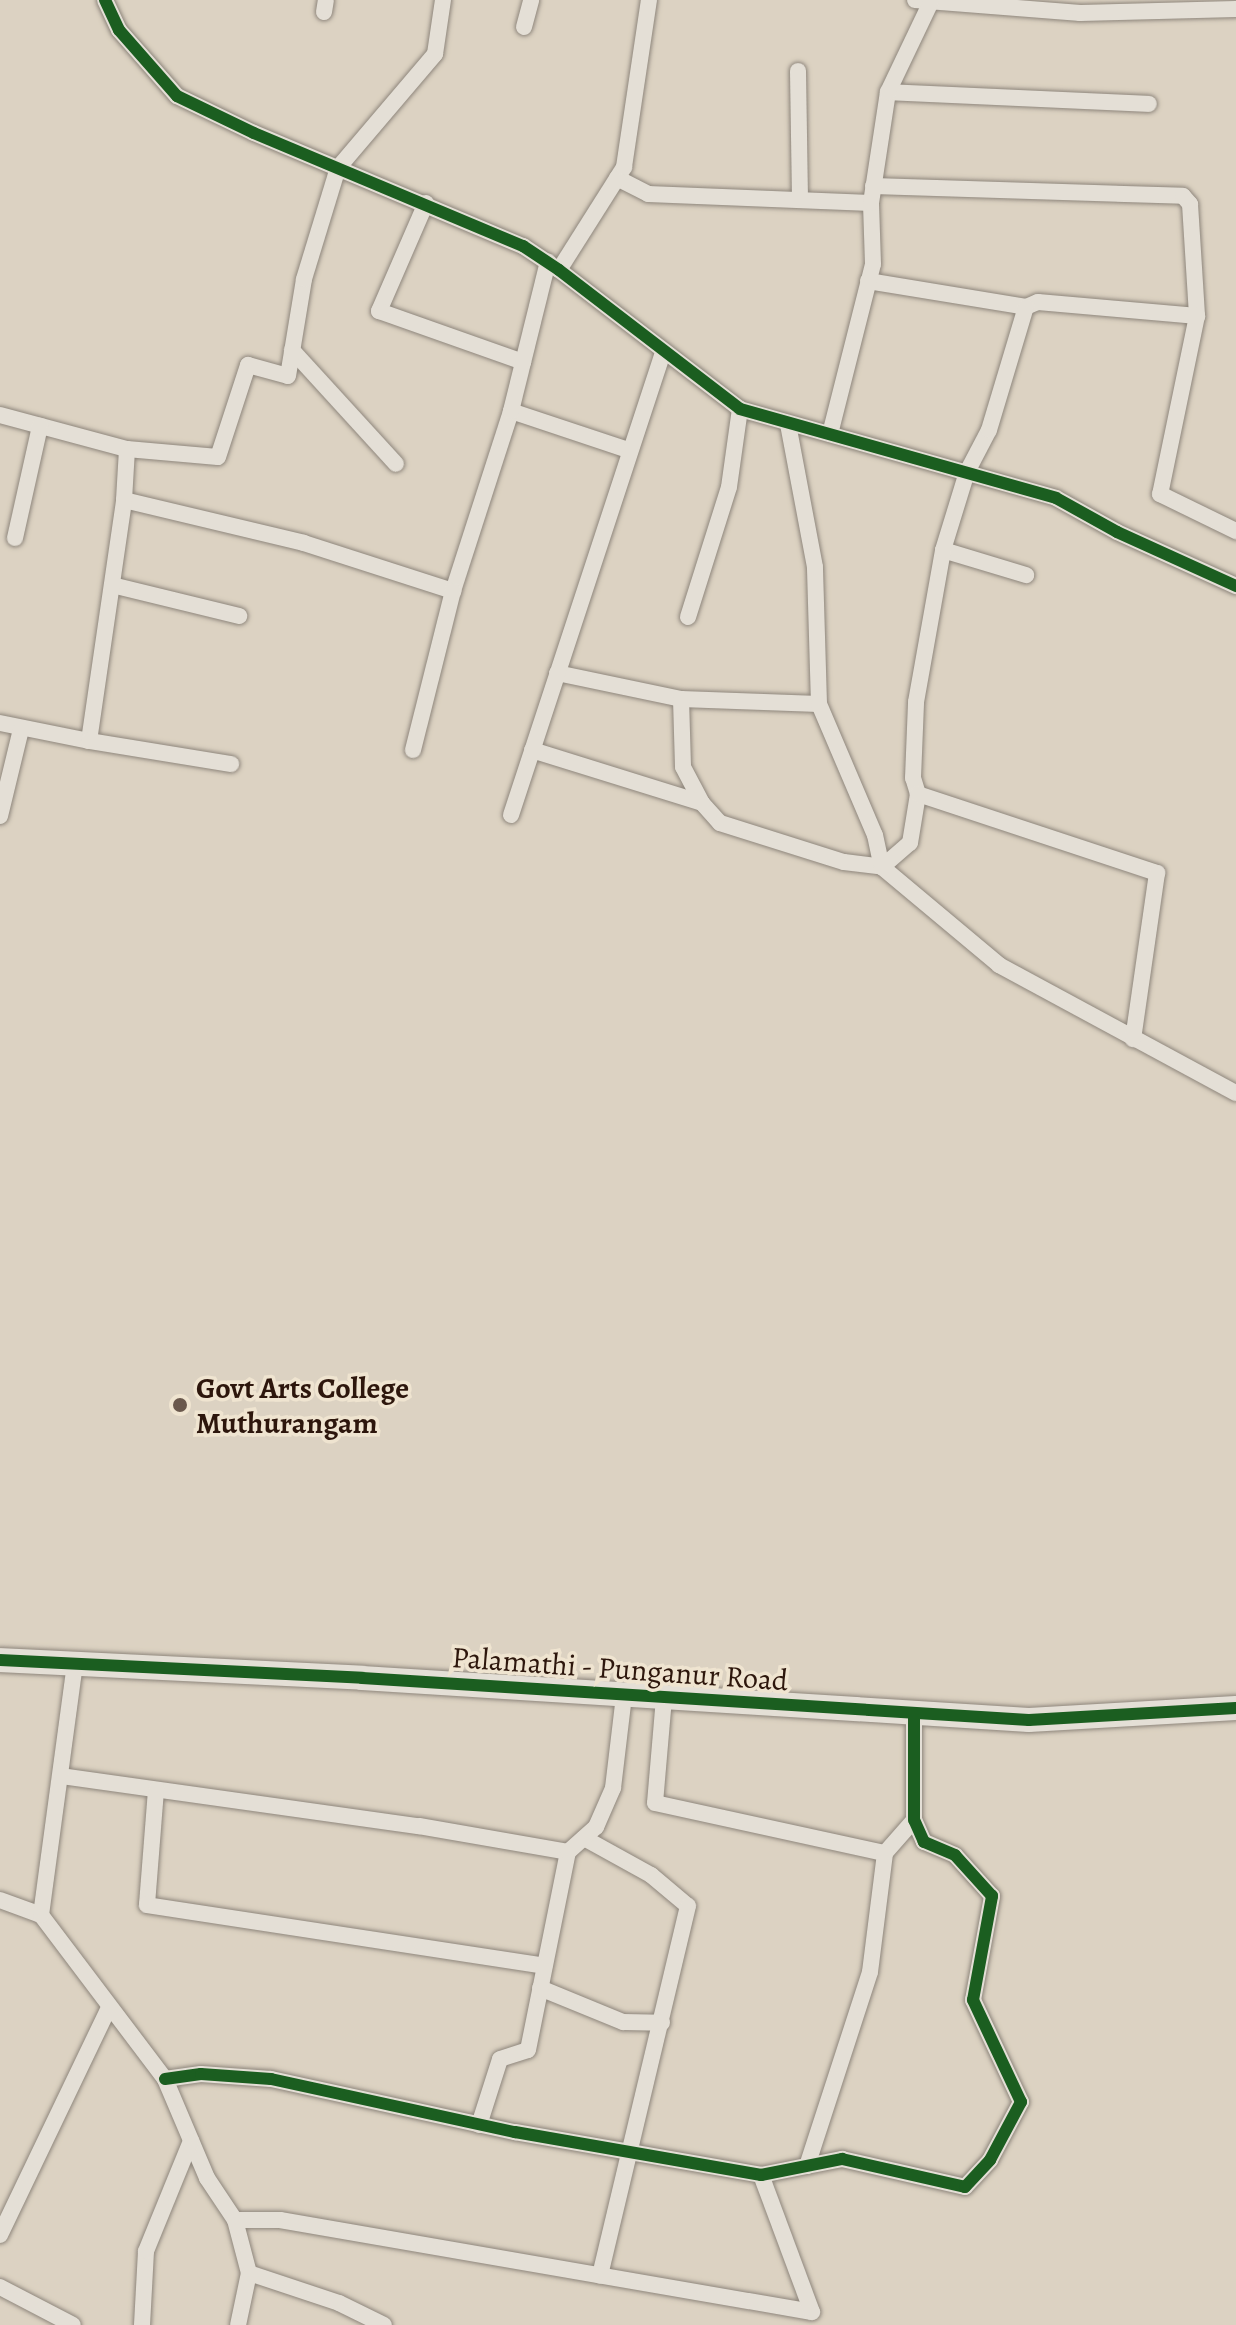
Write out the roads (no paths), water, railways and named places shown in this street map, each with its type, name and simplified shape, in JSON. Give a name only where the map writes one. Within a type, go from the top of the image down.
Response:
[{"type":"street","points":[[105,0],[119,30],[177,96],[523,246],[554,266],[740,409],[1056,498],[1117,532],[1235,584]]},
{"type":"street","points":[[0,415],[127,449],[218,457],[248,365],[288,376],[304,279],[338,168],[435,54],[443,0]]},
{"type":"street","points":[[524,27],[531,0]]},
{"type":"street","points":[[413,750],[453,591],[554,266],[624,167],[649,0]]},
{"type":"street","points":[[830,434],[873,264],[872,195],[888,92],[923,1],[1080,13],[1236,9]]},
{"type":"street","points":[[798,71],[800,200]]},
{"type":"street","points":[[888,92],[1149,104]]},
{"type":"street","points":[[617,178],[648,194],[800,200],[872,195],[1183,196],[1190,204],[1197,316],[1160,494],[1236,531]]},
{"type":"street","points":[[426,203],[379,311],[523,362]]},
{"type":"street","points":[[868,281],[1026,307],[1038,302],[1197,316]]},
{"type":"street","points":[[882,867],[910,843],[918,794],[913,778],[916,702],[943,550],[967,472],[989,430],[1026,307]]},
{"type":"street","points":[[292,350],[396,464]]},
{"type":"street","points":[[511,815],[628,450],[663,352]]},
{"type":"street","points":[[688,617],[729,487],[740,409]]},
{"type":"street","points":[[511,411],[628,450]]},
{"type":"street","points":[[788,424],[815,567],[819,704],[875,835],[882,867]]},
{"type":"street","points":[[15,538],[40,426]]},
{"type":"street","points":[[89,741],[124,500],[127,449]]},
{"type":"street","points":[[124,500],[304,543],[453,591]]},
{"type":"street","points":[[943,550],[1026,575]]},
{"type":"street","points":[[112,585],[239,616]]},
{"type":"street","points":[[557,673],[681,699],[819,704]]},
{"type":"street","points":[[681,699],[683,767],[702,803],[720,823],[829,858],[882,867],[999,965],[1236,1092]]},
{"type":"street","points":[[0,723],[231,764]]},
{"type":"street","points":[[0,816],[21,729]]},
{"type":"street","points":[[532,750],[702,803]]},
{"type":"street","points":[[918,794],[1157,873],[1133,1039]]},
{"type":"street","name":"Palamathi - Punganur Road","points":[[0,1660],[1029,1720],[1236,1708]]},
{"type":"street","points":[[41,1915],[75,1663]]},
{"type":"street","points":[[479,2125],[500,2059],[528,2050],[568,1852],[596,1827],[613,1788],[624,1696]]},
{"type":"street","points":[[664,1698],[655,1803],[885,1853]]},
{"type":"street","points":[[165,2079],[201,2074],[271,2079],[479,2125],[761,2175],[842,2159],[965,2187],[990,2160],[1021,2102],[973,2000],[992,1896],[955,1855],[924,1842],[914,1820],[914,1713]]},
{"type":"street","points":[[61,1776],[419,1826],[568,1852]]},
{"type":"street","points":[[156,1790],[147,1905],[544,1966]]},
{"type":"street","points":[[807,2166],[870,1972],[885,1853],[914,1820]]},
{"type":"street","points":[[584,1838],[651,1875],[688,1906],[600,2276]]},
{"type":"street","points":[[0,1900],[41,1915],[165,2079],[207,2178],[235,2220],[249,2273],[238,2325]]},
{"type":"street","points":[[540,1988],[623,2022],[662,2023]]},
{"type":"street","points":[[0,2235],[109,2007]]},
{"type":"street","points":[[142,2325],[146,2251],[191,2141]]},
{"type":"street","points":[[235,2220],[280,2220],[812,2312],[761,2175]]},
{"type":"street","points":[[249,2273],[339,2303],[384,2325]]},
{"type":"street","points":[[0,2287],[73,2325]]},
{"type":"place","name":"Govt Arts College Muthurangam","points":[[180,1405]]}]
